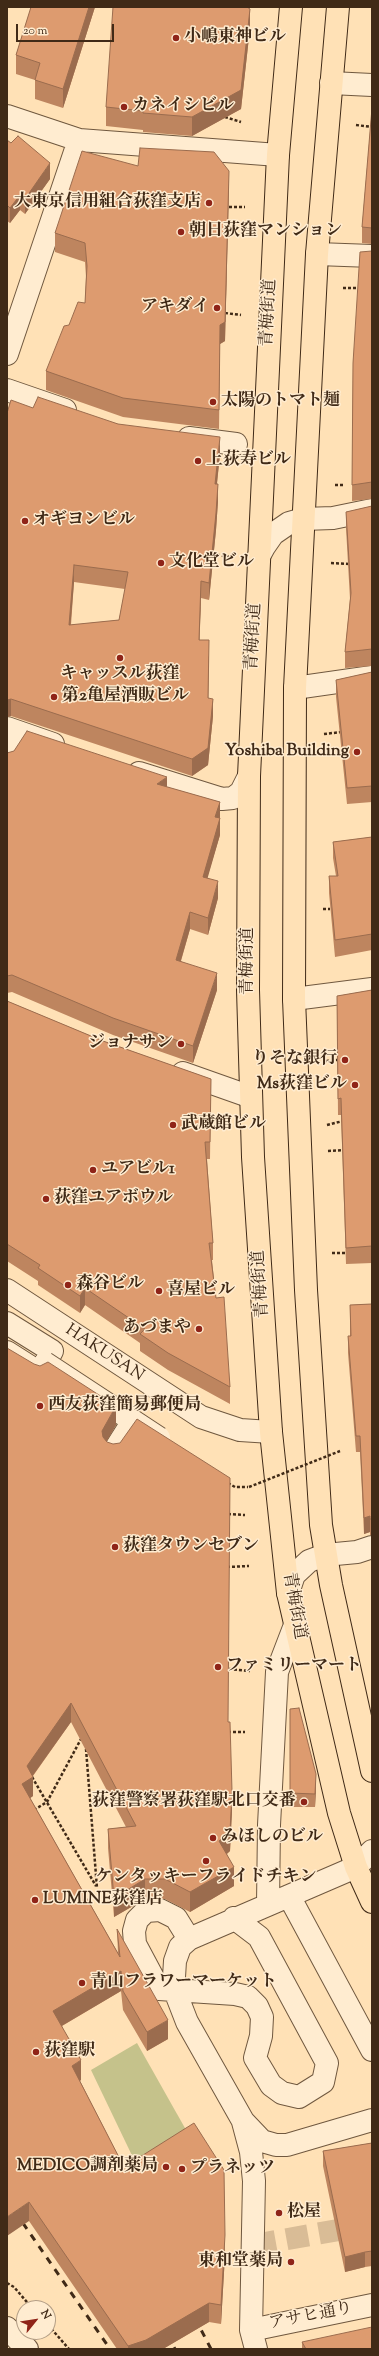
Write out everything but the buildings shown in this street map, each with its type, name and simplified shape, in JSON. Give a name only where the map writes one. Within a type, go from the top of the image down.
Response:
[{"type":"main road","name":"青梅街道","points":[[291,7],[278,154],[249,776],[248,990],[251,1097],[271,1432],[288,1593],[339,1813],[364,1868],[372,1902]]},
{"type":"main road","points":[[338,7],[317,254],[295,688],[294,999],[306,1290],[321,1525],[325,1555],[372,1771]]},
{"type":"street","points":[[331,83],[372,85]]},
{"type":"street","points":[[7,116],[78,140],[278,154]]},
{"type":"street","points":[[7,354],[78,140]]},
{"type":"street","points":[[317,254],[372,256]]},
{"type":"street","points":[[7,390],[83,416]]},
{"type":"street","points":[[167,435],[236,444]]},
{"type":"street","points":[[258,558],[273,534],[289,523],[303,519],[333,518],[372,510]]},
{"type":"street","points":[[295,688],[372,677]]},
{"type":"street","points":[[7,758],[14,730],[73,750]]},
{"type":"street","points":[[118,766],[222,799],[233,798],[241,792],[249,776]]},
{"type":"street","points":[[294,999],[372,989]]},
{"type":"street","points":[[166,1067],[251,1097]]},
{"type":"street","name":"HAKUSAN","points":[[7,1290],[201,1417],[240,1430],[271,1432]]},
{"type":"street","points":[[7,1323],[52,1351],[40,1372],[7,1352]]},
{"type":"street","points":[[45,1363],[177,1449]]},
{"type":"street","points":[[114,1451],[133,1421]]},
{"type":"street","points":[[288,1593],[294,1575],[309,1561],[325,1555],[357,1552],[372,1547]]},
{"type":"street","points":[[268,1904],[269,1825],[277,1672],[295,1625]]},
{"type":"street","points":[[372,1851],[364,1868],[268,1904],[189,1939],[180,1947],[175,1961],[174,1977],[175,1991],[187,2022],[243,2121],[262,2141],[276,2145],[287,2145],[372,2120]]},
{"type":"street","points":[[289,1896],[372,2050]]},
{"type":"street","points":[[189,1939],[176,1918],[160,1910],[146,1912],[137,1920],[134,1944],[159,1989],[235,1994],[248,1997],[257,2006],[262,2017],[261,2036],[255,2058],[271,2085],[282,2093],[299,2097],[323,2082],[327,2063],[259,1937],[234,1918]]},
{"type":"street","points":[[243,2121],[251,2152],[254,2181],[254,2339]]},
{"type":"street","name":"アサヒ通り","points":[[254,2339],[372,2305]]},
{"type":"path","points":[[219,116],[245,124]]},
{"type":"path","points":[[355,125],[372,127]]},
{"type":"path","points":[[229,207],[245,207]]},
{"type":"path","points":[[343,288],[368,289]]},
{"type":"path","points":[[225,313],[241,315]]},
{"type":"path","points":[[211,554],[233,557]]},
{"type":"path","points":[[331,563],[353,564]]},
{"type":"path","points":[[324,734],[346,731]]},
{"type":"path","points":[[323,909],[330,909]]},
{"type":"path","points":[[325,1061],[337,1060]]},
{"type":"path","points":[[327,1125],[345,1120]]},
{"type":"path","points":[[328,1151],[349,1150]]},
{"type":"path","points":[[332,1253],[352,1252]]},
{"type":"path","points":[[222,1479],[235,1487],[250,1487],[340,1451]]},
{"type":"path","points":[[224,1567],[248,1566]]},
{"type":"path","points":[[229,1669],[250,1671]]},
{"type":"path","points":[[226,1732],[250,1732]]},
{"type":"path","points":[[28,1814],[47,1802],[84,1733],[97,1888],[62,1828],[47,1802],[29,1771]]},
{"type":"path","points":[[7,2283],[14,2287],[25,2300]]},
{"type":"path","points":[[56,2334],[69,2349]]},
{"type":"shaded area","points":[[137,2043],[190,2137],[138,2168],[91,2070]]},
{"type":"tunnel","points":[[254,2245],[372,2224]]},
{"type":"railway","points":[[7,2200],[110,2349]]},
{"type":"railway","points":[[195,2318],[211,2349]]},
{"type":"railway","points":[[167,2335],[175,2349]]},
{"type":"place","name":"小嶋東神ビル","points":[[176,38]]},
{"type":"place","name":"カネイシビル","points":[[124,107]]},
{"type":"place","name":"大東京信用組合荻窪支店","points":[[209,203]]},
{"type":"place","name":"朝日荻窪マンション","points":[[181,232]]},
{"type":"place","name":"アキダイ","points":[[217,308]]},
{"type":"place","name":"太陽のトマト麺","points":[[213,402]]},
{"type":"place","name":"上荻寿ビル","points":[[198,461]]},
{"type":"place","name":"オギヨンビル","points":[[25,521]]},
{"type":"place","name":"文化堂ビル","points":[[161,563]]},
{"type":"place","name":"キャッスル荻窪","points":[[120,658]]},
{"type":"place","name":"第2亀屋酒販ビル","points":[[54,697]]},
{"type":"place","name":"Yoshiba Building","points":[[357,752]]},
{"type":"place","name":"ジョナサン","points":[[181,1044]]},
{"type":"place","name":"りそな銀行","points":[[345,1060]]},
{"type":"place","name":"Ms荻窪ビル","points":[[355,1085]]},
{"type":"place","name":"武蔵館ビル","points":[[173,1125]]},
{"type":"place","name":"ユアビル1","points":[[93,1170]]},
{"type":"place","name":"荻窪ユアボウル","points":[[46,1199]]},
{"type":"place","name":"森谷ビル","points":[[68,1285]]},
{"type":"place","name":"喜屋ビル","points":[[159,1291]]},
{"type":"place","name":"あづまや","points":[[199,1329]]},
{"type":"place","name":"西友荻窪簡易郵便局","points":[[40,1406]]},
{"type":"place","name":"荻窪タウンセブン","points":[[115,1547]]},
{"type":"place","name":"ファミリーマート","points":[[218,1667]]},
{"type":"place","name":"荻窪警察署荻窪駅北口交番","points":[[304,1802]]},
{"type":"place","name":"みほしのビル","points":[[213,1838]]},
{"type":"place","name":"ケンタッキーフライドチキン","points":[[206,1861]]},
{"type":"place","name":"LUMINE荻窪店","points":[[35,1900]]},
{"type":"place","name":"青山フラワーマーケット","points":[[82,1983]]},
{"type":"place","name":"荻窪駅","points":[[36,2052]]},
{"type":"place","name":"MEDICO調剤薬局","points":[[166,2167]]},
{"type":"place","name":"プラネッツ","points":[[182,2169]]},
{"type":"place","name":"松屋","points":[[279,2213]]},
{"type":"place","name":"東和堂薬局","points":[[291,2262]]}]
